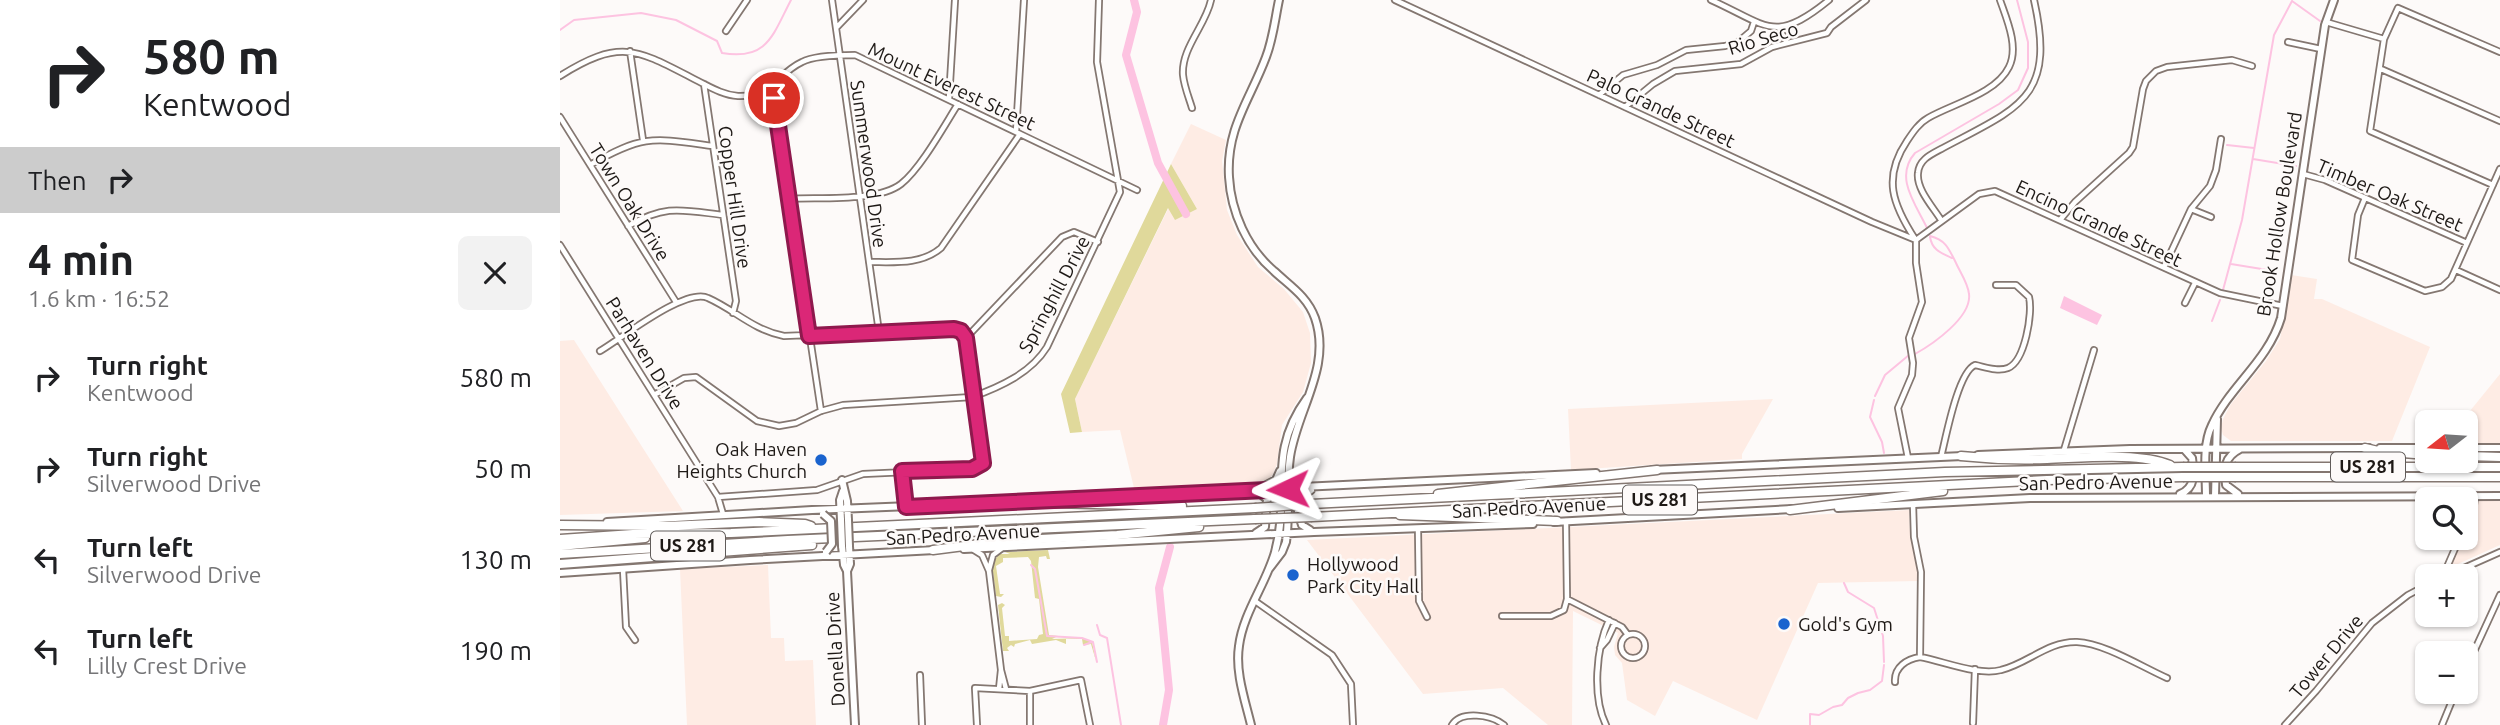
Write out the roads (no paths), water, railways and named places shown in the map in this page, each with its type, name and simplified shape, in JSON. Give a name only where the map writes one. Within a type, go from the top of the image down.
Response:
[{"type":"highway","points":[[2365,448],[2415,455]]},
{"type":"highway","points":[[1961,456],[2025,460],[2118,458],[2163,462],[2180,467]]},
{"type":"highway","points":[[2478,456],[2500,457]]},
{"type":"highway","name":"US 281","points":[[560,539],[1255,508],[1945,472],[2180,467],[2500,467]]},
{"type":"highway","points":[[1400,500],[1450,492],[1546,484],[1657,470]]},
{"type":"highway","name":"US 281","points":[[561,560],[788,540],[2047,480],[2500,477]]},
{"type":"highway","points":[[1790,510],[2047,480]]},
{"type":"highway","points":[[1005,502],[1255,508]]},
{"type":"highway","points":[[1373,513],[1557,521]]},
{"type":"highway","points":[[933,550],[1003,541],[1108,536],[1242,520]]},
{"type":"highway","points":[[560,525],[667,526],[759,522],[805,524],[817,528]]},
{"type":"highway","points":[[560,546],[633,541],[662,536]]},
{"type":"main road","points":[[1269,569],[1282,552],[1287,533],[1288,489],[1282,453],[1289,429],[1310,393],[1320,345],[1315,318],[1301,294],[1268,266],[1250,242],[1237,217],[1229,179],[1234,129],[1265,59],[1279,0]]},
{"type":"main road","name":"Brook Hollow Boulevard","points":[[2206,496],[2217,417],[2270,345],[2278,328],[2321,49],[2334,0]]},
{"type":"main road","points":[[2175,496],[2188,491],[2193,483],[2192,458],[2184,448],[2202,442],[2213,431],[2221,441],[2231,447]]},
{"type":"main road","name":"Brook Hollow Boulevard","points":[[2211,448],[2215,496]]},
{"type":"main road","points":[[2241,448],[2226,460],[2225,481],[2230,490],[2242,496]]},
{"type":"main road","name":"San Pedro Avenue","points":[[560,525],[723,514],[2064,450],[2415,448]]},
{"type":"main road","points":[[2478,448],[2500,448]]},
{"type":"main road","points":[[1285,469],[1294,480],[1313,487],[1301,497],[1298,512],[1302,525],[1319,531]]},
{"type":"main road","points":[[1251,725],[1242,687],[1238,648],[1243,628],[1276,550],[1280,489],[1285,469]]},
{"type":"main road","points":[[1255,490],[1271,484],[1285,469]]},
{"type":"main road","name":"Donella Drive","points":[[842,480],[855,725]]},
{"type":"main road","points":[[1255,490],[1267,499],[1267,520],[1262,530],[1255,535]]},
{"type":"main road","name":"San Pedro Avenue","points":[[560,573],[813,556],[2030,498],[2415,496]]},
{"type":"main road","name":"San Pedro Avenue","points":[[2478,496],[2500,496]]},
{"type":"main road","points":[[812,510],[831,521],[832,544],[826,552],[813,556]]},
{"type":"main road","points":[[1255,535],[1268,539],[1276,550]]},
{"type":"street","name":"Summerwood Drive","points":[[832,0],[879,332]]},
{"type":"street","points":[[836,27],[863,0]]},
{"type":"street","points":[[949,99],[955,0]]},
{"type":"street","points":[[869,262],[918,260],[941,248],[1018,133],[1024,0]]},
{"type":"street","name":"Springhill Drive","points":[[654,395],[684,378],[696,377],[748,415],[768,425],[790,425],[821,411],[856,403],[975,396],[1024,372],[1043,354],[1118,199],[1120,182],[1097,62],[1099,0]]},
{"type":"street","points":[[1192,108],[1185,85],[1184,66],[1211,0]]},
{"type":"street","name":"Palo Grande Street","points":[[1395,0],[1916,240]]},
{"type":"street","points":[[1711,0],[1754,22]]},
{"type":"street","name":"Rio Seco","points":[[1599,94],[1623,75],[1657,65],[1686,50],[1738,42],[1751,31],[1754,22],[1779,28],[1800,21],[1829,0]]},
{"type":"street","name":"Rio Seco","points":[[1625,107],[1647,88],[1675,71],[1741,64],[1772,47],[1826,33],[1866,0]]},
{"type":"street","points":[[1908,458],[1898,408],[1912,375],[1909,338],[1922,302],[1916,263],[1916,240],[1894,199],[1892,179],[1895,163],[1899,151],[1913,131],[1926,119],[1979,94],[2002,77],[2009,68],[2011,40],[2000,0]]},
{"type":"street","points":[[1941,220],[1918,182],[1918,169],[1927,156],[1999,118],[2028,94],[2041,61],[2034,0]]},
{"type":"street","points":[[726,31],[745,1]]},
{"type":"street","points":[[2493,185],[2370,131],[2385,39],[2398,8],[2500,52]]},
{"type":"street","points":[[2326,22],[2385,39]]},
{"type":"street","points":[[1779,28],[1787,43]]},
{"type":"street","points":[[2288,42],[2321,49]]},
{"type":"street","points":[[631,51],[643,140]]},
{"type":"street","name":"Mount Everest Street","points":[[560,76],[605,52],[631,51],[654,58],[704,84],[736,96],[770,89],[801,62],[857,56],[1137,190]]},
{"type":"street","points":[[2060,220],[2075,202],[2133,147],[2143,89],[2151,74],[2167,67],[2232,60],[2252,66]]},
{"type":"street","points":[[2381,69],[2500,121]]},
{"type":"street","name":"Copper Hill Drive","points":[[704,84],[736,301],[733,313]]},
{"type":"street","points":[[770,89],[774,98],[821,411]]},
{"type":"street","points":[[789,199],[860,195],[889,190],[905,180],[958,104]]},
{"type":"street","name":"Town Oak Drive","points":[[560,117],[676,302]]},
{"type":"street","points":[[590,165],[643,140],[663,139],[713,146]]},
{"type":"street","points":[[2164,267],[2192,209],[2212,181],[2221,139]]},
{"type":"street","points":[[2365,198],[2358,215],[2352,260],[2425,291],[2442,287],[2451,279],[2500,169]]},
{"type":"street","name":"Timber Oak Street","points":[[2303,174],[2325,180],[2467,243]]},
{"type":"street","name":"Encino Grande Street","points":[[1916,240],[1979,194],[1995,191],[2194,283],[2220,293],[2283,306]]},
{"type":"street","points":[[628,226],[663,210],[677,209],[723,215]]},
{"type":"street","points":[[2192,209],[2211,217]]},
{"type":"street","points":[[966,338],[1062,237],[1074,232],[1098,242]]},
{"type":"street","name":"Parhaven Drive","points":[[560,245],[718,497],[723,514]]},
{"type":"street","points":[[2456,270],[2500,290]]},
{"type":"street","points":[[2185,303],[2194,283]]},
{"type":"street","points":[[1941,457],[1958,394],[1968,369],[1975,365],[2007,369],[2019,356],[2030,320],[2029,297],[2016,285],[1996,285]]},
{"type":"street","points":[[600,351],[676,302],[702,295],[771,334],[809,336],[954,329],[961,331],[966,338],[984,458],[981,465],[972,469],[855,475],[817,491],[718,497]]},
{"type":"street","points":[[2064,450],[2094,350]]},
{"type":"street","points":[[902,471],[906,507]]},
{"type":"street","points":[[1913,504],[1914,537],[1921,572],[1920,657]]},
{"type":"street","points":[[1502,616],[1556,615],[1564,610],[1567,599],[1566,521]]},
{"type":"street","points":[[1418,529],[1419,601],[1427,617]]},
{"type":"street","points":[[989,571],[993,555],[1003,548]]},
{"type":"street","points":[[973,549],[982,555],[989,571],[1002,689]]},
{"type":"street","points":[[2474,564],[2499,553]]},
{"type":"street","points":[[623,569],[626,628],[635,640]]},
{"type":"street","name":"Tower Drive","points":[[2285,725],[2372,622],[2415,591]]},
{"type":"street","points":[[2478,643],[2500,595]]},
{"type":"street","points":[[1567,599],[1622,627],[1628,635]]},
{"type":"street","points":[[1255,601],[1332,655],[1351,684],[1353,725]]},
{"type":"street","points":[[1606,725],[1599,702],[1600,648],[1609,620]]},
{"type":"street","points":[[1600,648],[1615,623]]},
{"type":"street","points":[[1628,635],[1637,635],[1644,642],[1643,653],[1637,657],[1625,655],[1621,648],[1622,640],[1628,635]]},
{"type":"street","points":[[1895,682],[1897,671],[1904,662],[1920,657],[1989,672],[2004,670],[2058,645],[2077,642],[2095,646],[2167,678]]},
{"type":"street","points":[[1973,723],[1975,669]]},
{"type":"street","points":[[920,675],[922,725]]},
{"type":"street","points":[[977,725],[975,688],[1030,691],[1081,680],[1090,725]]},
{"type":"street","points":[[1030,691],[1030,725]]},
{"type":"street","points":[[2442,725],[2451,704]]},
{"type":"street","points":[[1452,725],[1461,717],[1484,716],[1504,725]]},
{"type":"waterway","points":[[560,30],[574,20],[641,13],[676,20],[717,41],[722,53],[750,53],[767,42],[791,0]]},
{"type":"waterway","points":[[1134,0],[1137,12],[1126,55],[1158,163],[1186,214]]},
{"type":"waterway","points":[[1927,228],[1912,200],[1906,181],[1909,162],[1915,153],[2018,90],[2028,68],[2028,42],[2017,0]]},
{"type":"waterway","points":[[2292,1],[2320,21]]},
{"type":"waterway","points":[[2223,290],[2242,220],[2274,35],[2292,1]]},
{"type":"waterway","points":[[2227,145],[2254,148]]},
{"type":"waterway","points":[[2253,159],[2296,166]]},
{"type":"waterway","points":[[1915,354],[1950,329],[1968,303],[1967,286],[1949,249],[1940,240],[1930,236]]},
{"type":"waterway","points":[[1930,237],[1935,248],[1952,258]]},
{"type":"waterway","points":[[2231,264],[2274,271]]},
{"type":"waterway","points":[[2212,321],[2220,300]]},
{"type":"waterway","points":[[1875,396],[1885,375],[1909,355]]},
{"type":"waterway","points":[[1874,400],[1870,417],[1882,442],[1884,453]]},
{"type":"waterway","points":[[1163,725],[1169,690],[1159,588],[1170,547]]},
{"type":"waterway","points":[[1031,565],[1035,569],[1047,636],[1082,638],[1093,642],[1097,662]]},
{"type":"waterway","points":[[1844,583],[1848,592],[1874,608],[1883,636],[1884,662]]},
{"type":"waterway","points":[[1097,625],[1100,635],[1107,638],[1121,725]]},
{"type":"waterway","points":[[1084,645],[1092,642]]},
{"type":"waterway","points":[[1810,725],[1810,714],[1819,715],[1842,705],[1848,698],[1870,690],[1882,681],[1884,665]]},
{"type":"place","name":"Oak Haven Heights Church","points":[[821,460]]},
{"type":"place","name":"Hollywood Park City Hall","points":[[1293,575]]},
{"type":"place","name":"Gold's Gym","points":[[1784,624]]}]
